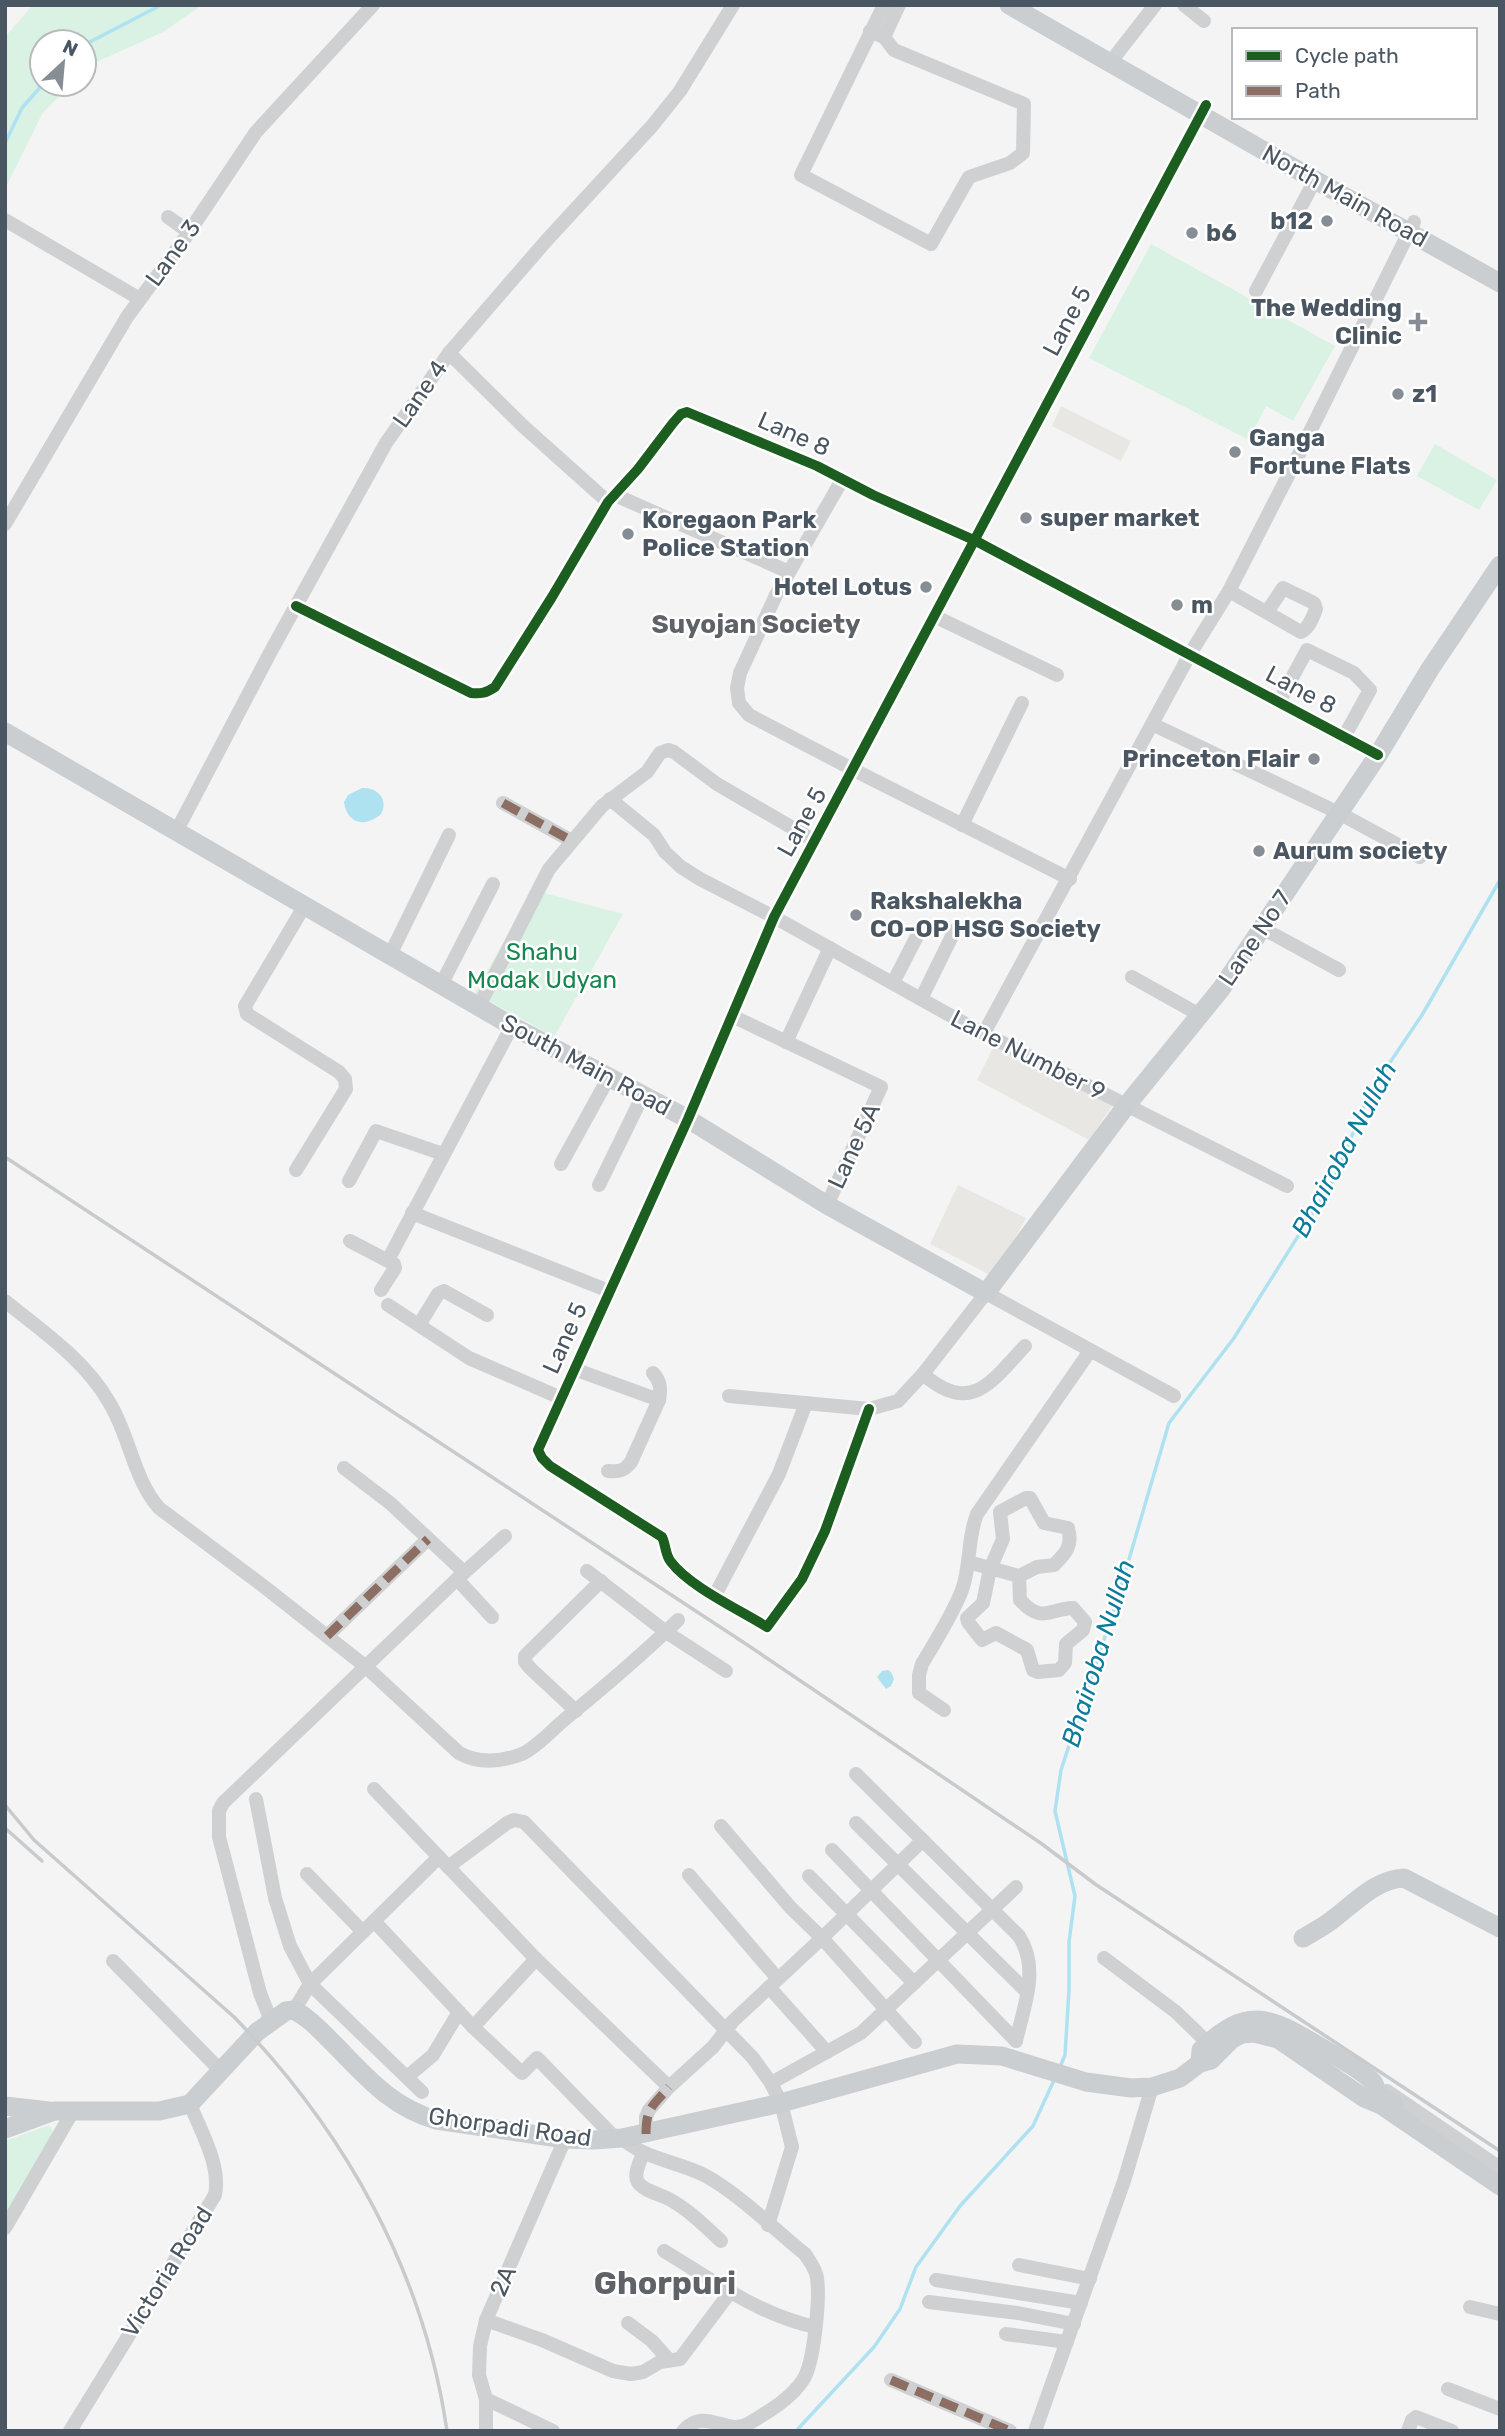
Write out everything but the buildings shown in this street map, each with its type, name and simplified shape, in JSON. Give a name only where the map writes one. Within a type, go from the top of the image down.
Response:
[{"type":"main road","name":"North Main Road","points":[[1009,5],[1411,227],[1500,283]]},
{"type":"main road","name":"North Main Road","points":[[1032,5],[1315,180],[1500,270]]},
{"type":"main road","name":"Lane No 7","points":[[986,1293],[1126,1106],[1222,989],[1500,565]]},
{"type":"main road","name":"South Main Road","points":[[5,732],[512,1026],[688,1119],[827,1205],[986,1293]]},
{"type":"main road","points":[[1303,1938],[1329,1922],[1378,1884],[1390,1879],[1404,1878],[1500,1927]]},
{"type":"main road","points":[[5,2106],[64,2111],[159,2111],[190,2104],[257,2032],[286,2011],[294,2010]]},
{"type":"main road","name":"Ghorpadi Road","points":[[294,2010],[310,2020],[383,2093],[416,2114],[436,2120],[565,2138],[619,2138],[644,2143],[957,2054],[1002,2056],[1027,2066],[1086,2082],[1131,2088],[1152,2087],[1180,2078],[1200,2063],[1211,2060],[1232,2039],[1255,2027]]},
{"type":"main road","points":[[1200,2063],[1201,2050],[1231,2026],[1255,2027],[1375,2096],[1500,2178]]},
{"type":"main road","points":[[1375,2096],[1500,2186]]},
{"type":"main road","points":[[5,2129],[64,2111]]},
{"type":"street","name":"Lane 3","points":[[5,524],[139,299],[189,232],[257,132],[373,5]]},
{"type":"street","name":"Lane 4","points":[[177,830],[386,443],[449,353],[546,241],[652,126],[680,91],[733,5]]},
{"type":"street","points":[[877,34],[884,5]]},
{"type":"street","points":[[877,34],[894,50],[1024,104],[1023,153],[1010,163],[969,177],[931,244],[801,175],[877,34],[899,5]]},
{"type":"street","points":[[1116,55],[1155,5]]},
{"type":"street","points":[[1184,5],[1204,21]]},
{"type":"street","name":"Lane 5","points":[[715,1595],[679,1572],[668,1559],[662,1537],[654,1530],[550,1466],[538,1450],[688,1119],[774,917],[936,617],[1203,110]]},
{"type":"street","points":[[1256,291],[1315,180]]},
{"type":"street","points":[[168,216],[189,232]]},
{"type":"street","points":[[6,220],[139,299]]},
{"type":"street","points":[[984,1033],[1190,654],[1228,591],[1300,453],[1411,227]]},
{"type":"street","points":[[449,353],[523,426],[612,498],[789,572]]},
{"type":"street","name":"Lane 8","points":[[296,606],[471,693],[481,694],[495,687],[612,498],[681,414],[687,412],[817,466],[976,541],[1377,755]]},
{"type":"street","points":[[842,480],[789,572],[740,673],[737,688],[739,703],[749,715],[854,771],[1070,879]]},
{"type":"street","points":[[1228,591],[1267,612]]},
{"type":"street","points":[[936,617],[1057,675]]},
{"type":"street","points":[[1279,702],[1307,650],[1354,673],[1370,690],[1344,737]]},
{"type":"street","points":[[962,825],[1022,703]]},
{"type":"street","points":[[1154,724],[1339,813],[1420,857]]},
{"type":"street","points":[[479,1006],[550,869],[610,799],[647,772],[660,753],[668,750],[752,806],[815,841]]},
{"type":"street","name":"Lane Number 9","points":[[610,799],[654,835],[664,852],[699,879],[774,917],[984,1033],[1287,1186]]},
{"type":"street","points":[[503,803],[572,841]]},
{"type":"street","points":[[390,955],[449,835]]},
{"type":"street","points":[[441,985],[493,884]]},
{"type":"street","points":[[296,1170],[346,1089],[345,1079],[339,1072],[247,1014],[245,1006],[305,905]]},
{"type":"street","points":[[1262,928],[1339,970]]},
{"type":"street","points":[[921,999],[955,930]]},
{"type":"street","points":[[893,983],[917,936]]},
{"type":"street","points":[[732,1016],[786,1042],[831,948]]},
{"type":"street","points":[[1132,977],[1200,1015]]},
{"type":"street","points":[[388,1260],[512,1026]]},
{"type":"street","name":"Lane 5A","points":[[786,1042],[881,1087],[827,1205]]},
{"type":"street","points":[[561,1164],[609,1077]]},
{"type":"street","points":[[598,1185],[643,1095]]},
{"type":"street","points":[[349,1181],[376,1131],[443,1154]]},
{"type":"street","points":[[412,1213],[608,1291]]},
{"type":"street","points":[[349,1241],[394,1264],[396,1268],[382,1290]]},
{"type":"street","points":[[419,1325],[438,1294],[444,1291],[486,1315]]},
{"type":"street","points":[[729,1396],[869,1409],[884,1407],[898,1401],[923,1374],[986,1293],[1174,1396]]},
{"type":"street","points":[[5,1301],[62,1347],[93,1379],[110,1403],[148,1495],[159,1508],[365,1666],[460,1753],[482,1761],[500,1760],[523,1753],[576,1711],[678,1620]]},
{"type":"street","points":[[388,1305],[469,1357],[561,1398]]},
{"type":"street","points":[[923,1374],[943,1389],[961,1394],[976,1392],[988,1384],[1025,1346]]},
{"type":"street","points":[[944,1710],[919,1693],[919,1675],[922,1664],[962,1590],[976,1514],[1090,1351]]},
{"type":"street","points":[[574,1369],[659,1400]]},
{"type":"street","points":[[608,1471],[619,1472],[631,1462],[659,1400],[659,1379],[653,1373]]},
{"type":"street","points":[[806,1403],[779,1474],[715,1595],[767,1627],[802,1579],[825,1531],[869,1409]]},
{"type":"street","points":[[344,1468],[390,1503],[428,1539],[492,1617]]},
{"type":"street","points":[[968,1562],[990,1569],[1019,1576],[1037,1567],[1054,1566],[1068,1551],[1068,1528],[1044,1523],[1030,1498],[1000,1512],[1003,1539],[990,1569],[984,1603],[969,1614],[968,1622],[982,1640],[996,1633],[1023,1648],[1029,1654],[1033,1670],[1059,1670],[1065,1663],[1066,1644],[1083,1630],[1085,1622],[1073,1608],[1045,1615],[1031,1610],[1020,1600],[1019,1576]]},
{"type":"street","points":[[271,2021],[260,1993],[219,1838],[219,1811],[228,1797],[505,1536]]},
{"type":"street","points":[[327,1636],[428,1539]]},
{"type":"street","points":[[587,1571],[666,1632],[726,1671]]},
{"type":"street","points":[[576,1711],[525,1662],[526,1656],[601,1581]]},
{"type":"street","points":[[832,1850],[1016,2041],[1031,1973],[1026,1947],[1019,1936],[856,1774]]},
{"type":"street","points":[[374,1790],[536,1959],[669,2087]]},
{"type":"street","points":[[256,1799],[275,1898],[290,1946],[310,1984],[422,2092]]},
{"type":"street","points":[[294,2010],[310,1984],[363,1932],[443,1862],[507,1823],[514,1820],[524,1822],[753,2058],[771,2083],[780,2103],[792,2147],[768,2225]]},
{"type":"street","points":[[856,1823],[1027,1992]]},
{"type":"street","points":[[721,1826],[790,1907],[822,1938],[915,2042]]},
{"type":"street","points":[[721,2241],[688,2211],[637,2181],[649,2110],[773,1983],[923,1840]]},
{"type":"street","points":[[307,1874],[363,1932]]},
{"type":"street","points":[[689,1875],[827,2052]]},
{"type":"street","points":[[809,1876],[914,1983]]},
{"type":"street","points":[[771,2083],[861,2033],[1016,1887]]},
{"type":"street","points":[[374,1922],[473,2027],[522,2073],[537,2058],[619,2138]]},
{"type":"street","points":[[1104,1958],[1176,2012],[1208,2043]]},
{"type":"street","points":[[473,2027],[536,1959]]},
{"type":"street","points":[[113,1961],[221,2071]]},
{"type":"street","points":[[407,2077],[433,2055],[459,2012]]},
{"type":"street","points":[[1035,2431],[1136,2146],[1152,2087]]},
{"type":"street","points":[[1375,2096],[1500,2168]]},
{"type":"street","points":[[1375,2096],[1500,2194]]},
{"type":"street","name":"Victoria Road","points":[[70,2431],[108,2365],[215,2195],[218,2183],[216,2170],[190,2104]]},
{"type":"street","points":[[5,2228],[64,2111]]},
{"type":"street","name":"2A","points":[[486,2431],[486,2399],[480,2375],[480,2346],[486,2320],[565,2138]]},
{"type":"street","points":[[644,2143],[726,2188],[805,2254],[817,2279],[810,2364],[803,2380],[789,2396],[739,2429],[699,2421],[690,2423],[683,2431]]},
{"type":"street","points":[[664,2251],[764,2312],[815,2327]]},
{"type":"street","points":[[1019,2265],[1090,2279]]},
{"type":"street","points":[[936,2280],[1081,2303]]},
{"type":"street","points":[[486,2320],[542,2340],[613,2371],[631,2374],[643,2372],[668,2360],[680,2359],[685,2355],[731,2291]]},
{"type":"street","points":[[929,2302],[1074,2324]]},
{"type":"street","points":[[1470,2306],[1500,2314]]},
{"type":"street","points":[[628,2323],[665,2353],[668,2360]]},
{"type":"street","points":[[1006,2334],[1067,2342]]},
{"type":"street","points":[[891,2380],[1010,2431]]},
{"type":"street","points":[[1448,2389],[1500,2409]]},
{"type":"street","points":[[486,2399],[553,2431]]},
{"type":"street","points":[[1408,2431],[1416,2417],[1452,2431]]},
{"type":"shaded area","points":[[1061,406],[1131,441],[1121,461],[1052,426]]},
{"type":"shaded area","points":[[996,1042],[1114,1103],[1089,1140],[977,1080]]},
{"type":"shaded area","points":[[958,1185],[1026,1218],[994,1277],[930,1244]]},
{"type":"green space","points":[[33,5],[202,5],[163,32],[98,61],[98,28],[28,28],[28,98],[57,98],[42,114],[5,189],[5,37]]},
{"type":"green space","points":[[1151,244],[1335,346],[1293,421],[1266,406],[1249,440],[1089,358]]},
{"type":"green space","points":[[1435,444],[1497,480],[1479,510],[1417,476]]},
{"type":"green space","name":"Shahu Modak Udyan","points":[[533,890],[623,914],[554,1037],[475,993]]},
{"type":"green space","points":[[49,2125],[56,2137],[5,2218],[5,2141]]},
{"type":"water","points":[[362,788],[377,792],[384,803],[381,814],[363,822],[349,815],[344,802],[348,795]]},
{"type":"water","points":[[888,1670],[894,1679],[886,1689],[877,1677],[882,1671]]},
{"type":"waterway","points":[[98,38],[161,5]]},
{"type":"waterway","points":[[5,143],[22,108],[31,98]]},
{"type":"waterway","name":"Bhairoba Nullah","points":[[1060,2067],[1065,2055],[1069,1942],[1075,1896],[1055,1811],[1061,1770],[1117,1600],[1169,1423],[1234,1338],[1334,1179],[1370,1092],[1422,1015],[1500,880]]},
{"type":"waterway","name":"Bhairoba Nullah","points":[[796,2431],[874,2347],[900,2309],[916,2267],[960,2206],[1033,2126],[1055,2078]]},
{"type":"railway","points":[[5,1157],[749,1646],[1042,1844],[1095,1884],[1500,2151]]},
{"type":"railway","points":[[5,1805],[34,1840],[234,2017],[311,2107],[374,2207],[399,2260],[420,2315],[436,2372],[447,2431]]},
{"type":"railway","points":[[5,1828],[42,1861]]},
{"type":"marked path","points":[[503,803],[572,841]]},
{"type":"marked path","points":[[327,1636],[428,1539]]},
{"type":"marked path","points":[[646,2134],[649,2112],[669,2087]]},
{"type":"marked path","points":[[891,2380],[1010,2431]]},
{"type":"cycle path","points":[[869,1409],[825,1531],[802,1579],[767,1627],[690,1580],[669,1559],[662,1537],[550,1466],[538,1450],[688,1119],[774,917],[1206,105]]},
{"type":"cycle path","points":[[296,606],[471,693],[489,691],[495,687],[552,597],[608,502],[638,469],[673,423],[681,414],[687,412],[817,466],[873,495],[976,541],[1378,755]]},
{"type":"place","name":"b12","points":[[1327,221]]},
{"type":"place","name":"b6","points":[[1192,233]]},
{"type":"place","name":"The Wedding Clinic","points":[[1418,322]]},
{"type":"place","name":"z1","points":[[1398,394]]},
{"type":"place","name":"Ganga Fortune Flats","points":[[1235,452]]},
{"type":"place","name":"super market","points":[[1026,518]]},
{"type":"place","name":"Koregaon Park Police Station","points":[[628,534]]},
{"type":"place","name":"Hotel Lotus","points":[[926,587]]},
{"type":"place","name":"m","points":[[1177,605]]},
{"type":"place","name":"Princeton Flair","points":[[1314,759]]},
{"type":"place","name":"Aurum society","points":[[1259,851]]},
{"type":"place","name":"Rakshalekha CO-OP HSG Society","points":[[856,915]]},
{"type":"district","name":"Suyojan Society","points":[[756,624]]},
{"type":"district","name":"Ghorpuri","points":[[665,2283]]}]
